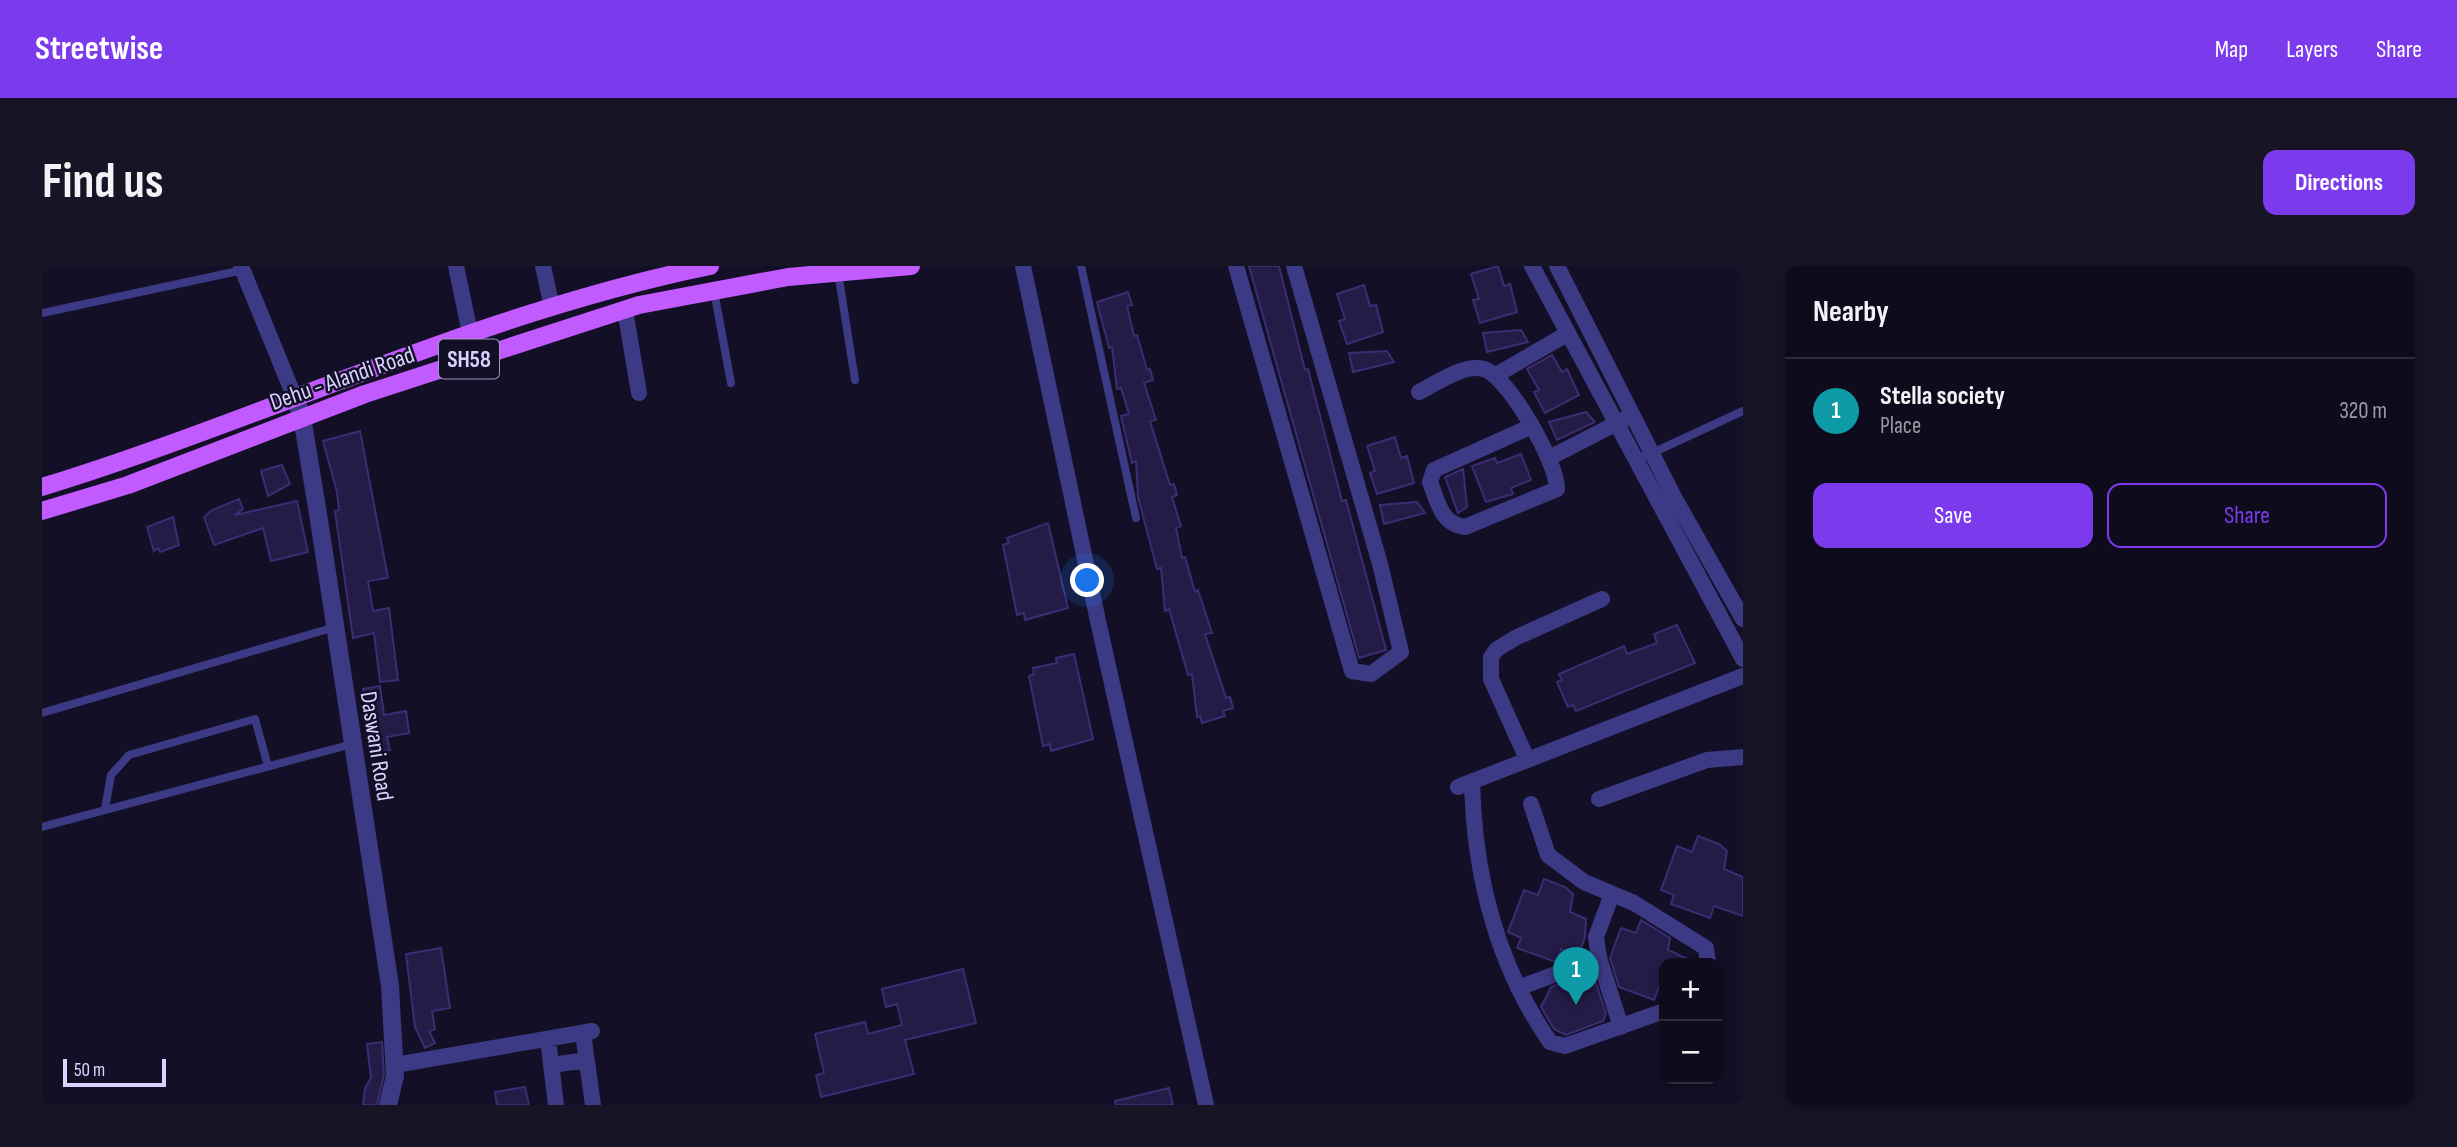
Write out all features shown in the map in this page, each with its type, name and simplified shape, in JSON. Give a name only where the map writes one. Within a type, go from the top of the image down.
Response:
[{"type":"main road","name":"Dehu - Alandi Road","points":[[42,487],[133,459],[294,396],[470,333],[662,276],[710,266]]},
{"type":"main road","name":"Dehu - Alandi Road","points":[[42,512],[128,485],[302,416],[625,310],[714,289],[838,272],[911,266]]},
{"type":"street","points":[[456,266],[470,333]]},
{"type":"street","points":[[543,266],[552,307]]},
{"type":"street","points":[[1023,266],[1098,621],[1206,1105]]},
{"type":"street","points":[[1236,266],[1352,671],[1371,674],[1401,652],[1380,564],[1294,266]]},
{"type":"street","points":[[1532,266],[1617,422],[1645,456],[1743,619]]},
{"type":"street","points":[[1557,266],[1632,415],[1645,456],[1743,659]]},
{"type":"street","points":[[242,268],[294,396]]},
{"type":"street","points":[[625,310],[639,393]]},
{"type":"street","points":[[1496,375],[1567,334]]},
{"type":"street","points":[[1419,392],[1461,371],[1481,368],[1496,375],[1530,427],[1558,476],[1558,489],[1465,527],[1453,526],[1446,521],[1430,482],[1434,470],[1530,427]]},
{"type":"street","name":"Daswani Road","points":[[294,396],[302,416],[390,986],[395,1065],[388,1105]]},
{"type":"street","points":[[1549,458],[1632,415]]},
{"type":"street","points":[[1527,759],[1491,679],[1491,657],[1497,649],[1517,637],[1602,599]]},
{"type":"street","points":[[1659,1013],[1558,1046],[1550,1042],[1517,988],[1485,901],[1473,818],[1465,784],[1743,676]]},
{"type":"street","points":[[1599,799],[1707,760],[1743,757]]},
{"type":"street","points":[[1531,804],[1548,855],[1584,881],[1634,903],[1706,948],[1707,958]]},
{"type":"street","points":[[1612,894],[1596,937],[1599,957],[1621,1027]]},
{"type":"street","points":[[1517,988],[1599,957]]},
{"type":"street","points":[[395,1065],[588,1032],[586,1060],[593,1105]]},
{"type":"street","points":[[548,1039],[556,1105]]},
{"type":"street","points":[[552,1065],[586,1060]]},
{"type":"lane","points":[[1081,266],[1136,518]]},
{"type":"lane","points":[[42,313],[242,268]]},
{"type":"lane","points":[[838,272],[855,380]]},
{"type":"lane","points":[[714,289],[731,383]]},
{"type":"lane","points":[[1645,456],[1743,411]]},
{"type":"lane","points":[[42,713],[335,627]]},
{"type":"lane","points":[[105,810],[111,775],[129,755],[255,719],[268,766]]},
{"type":"lane","points":[[42,827],[352,744]]},
{"type":"building","points":[[1249,266],[1279,266],[1305,370],[1308,369],[1342,501],[1346,500],[1386,650],[1359,658]]},
{"type":"building","points":[[1498,266],[1504,286],[1510,284],[1517,312],[1480,323],[1473,300],[1479,299],[1471,274]]},
{"type":"building","points":[[1364,285],[1370,306],[1376,305],[1383,332],[1347,344],[1339,321],[1345,319],[1337,294]]},
{"type":"building","points":[[1128,292],[1132,305],[1127,306],[1134,336],[1137,335],[1147,370],[1150,369],[1153,380],[1144,383],[1156,420],[1150,421],[1170,485],[1174,484],[1177,495],[1172,497],[1181,526],[1176,528],[1182,558],[1185,557],[1195,592],[1198,590],[1212,633],[1205,634],[1226,698],[1230,697],[1233,708],[1223,711],[1225,716],[1202,723],[1200,716],[1197,717],[1192,674],[1188,675],[1169,609],[1165,611],[1161,568],[1157,569],[1138,497],[1136,461],[1132,463],[1121,416],[1129,414],[1121,388],[1117,389],[1112,347],[1109,348],[1097,302]]},
{"type":"building","points":[[1521,330],[1528,342],[1487,352],[1483,333]]},
{"type":"building","points":[[1387,351],[1394,362],[1353,372],[1349,353]]},
{"type":"building","points":[[1552,355],[1562,372],[1567,369],[1579,395],[1545,413],[1534,392],[1539,390],[1527,369]]},
{"type":"building","points":[[1586,412],[1595,422],[1557,440],[1549,422]]},
{"type":"building","points":[[360,431],[388,578],[368,581],[373,611],[389,608],[398,680],[380,682],[374,633],[353,638],[335,511],[339,510],[337,492],[323,441]]},
{"type":"building","points":[[1395,437],[1401,458],[1407,456],[1414,483],[1377,494],[1370,473],[1375,471],[1367,446]]},
{"type":"building","points":[[1521,454],[1531,480],[1511,488],[1513,494],[1486,502],[1472,466],[1495,458],[1497,463]]},
{"type":"building","points":[[282,465],[290,484],[268,496],[261,471]]},
{"type":"building","points":[[1463,469],[1467,507],[1458,513],[1445,477]]},
{"type":"building","points":[[239,499],[243,509],[235,515],[297,501],[308,552],[271,561],[263,528],[214,545],[204,517],[212,510]]},
{"type":"building","points":[[1417,502],[1425,513],[1384,524],[1380,505]]},
{"type":"building","points":[[173,517],[179,545],[160,552],[158,548],[154,551],[147,527]]},
{"type":"building","points":[[1048,523],[1068,608],[1025,620],[1024,613],[1017,615],[1003,545],[1009,543],[1007,538]]},
{"type":"building","points":[[1677,625],[1695,663],[1576,711],[1573,705],[1568,707],[1557,682],[1562,680],[1559,674],[1624,646],[1627,654],[1657,643],[1654,634]]},
{"type":"building","points":[[1074,654],[1093,739],[1051,751],[1050,744],[1043,746],[1029,676],[1034,674],[1033,668],[1057,663],[1056,658]]},
{"type":"building","points":[[380,686],[384,715],[406,711],[409,733],[387,737],[390,750],[373,753],[363,689]]},
{"type":"building","points":[[1698,836],[1719,844],[1727,851],[1724,869],[1743,877],[1743,916],[1714,906],[1710,918],[1671,904],[1674,895],[1661,890],[1677,846],[1692,852]]},
{"type":"building","points":[[1544,879],[1565,887],[1573,894],[1570,912],[1586,919],[1585,937],[1580,951],[1576,950],[1574,954],[1561,949],[1556,962],[1517,948],[1521,938],[1508,932],[1524,890],[1538,895]]},
{"type":"building","points":[[1641,920],[1670,938],[1668,950],[1685,958],[1659,958],[1659,987],[1654,1000],[1619,987],[1610,958],[1621,928],[1636,933]]},
{"type":"building","points":[[441,948],[450,1008],[432,1011],[435,1029],[429,1031],[435,1043],[425,1048],[415,1027],[406,954]]},
{"type":"building","points":[[963,969],[976,1023],[905,1040],[914,1074],[821,1097],[816,1075],[824,1073],[815,1034],[865,1022],[868,1034],[902,1025],[897,1004],[886,1007],[882,989]]},
{"type":"building","points":[[1581,976],[1595,980],[1606,1014],[1603,1021],[1566,1035],[1554,1029],[1541,1007],[1551,987]]},
{"type":"building","points":[[382,1042],[384,1075],[377,1105],[363,1105],[365,1088],[371,1078],[367,1044]]},
{"type":"building","points":[[525,1087],[529,1105],[497,1105],[495,1092]]},
{"type":"building","points":[[1169,1088],[1173,1105],[1116,1105],[1115,1101]]},
{"type":"place","name":"Stella society","points":[[1576,1005]]}]
